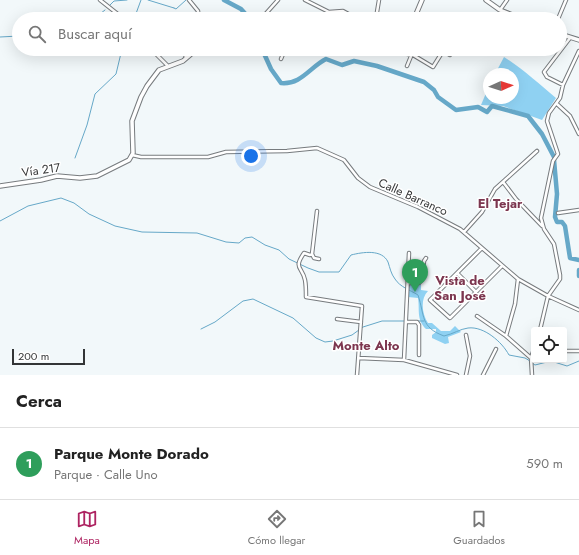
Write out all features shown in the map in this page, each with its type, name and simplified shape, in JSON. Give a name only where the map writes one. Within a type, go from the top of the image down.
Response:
[{"type":"main road","points":[[418,12],[422,0]]},
{"type":"main road","points":[[486,0],[503,12]]},
{"type":"main road","points":[[567,37],[579,40]]},
{"type":"main road","points":[[132,155],[132,121],[140,97],[154,75],[167,66],[176,64],[189,56]]},
{"type":"main road","name":"Vía 217","points":[[0,186],[57,176],[80,178],[97,176],[125,163],[132,155]]},
{"type":"street","points":[[100,0],[115,12]]},
{"type":"street","points":[[189,0],[198,12]]},
{"type":"street","points":[[267,12],[278,0]]},
{"type":"street","points":[[305,0],[329,12],[345,12]]},
{"type":"street","points":[[377,12],[379,0]]},
{"type":"street","points":[[500,10],[507,0]]},
{"type":"street","points":[[561,12],[566,0]]},
{"type":"street","points":[[567,42],[570,38]]},
{"type":"street","points":[[542,226],[541,218],[543,204],[553,161],[558,154],[547,121],[549,113],[557,104],[563,85],[579,51]]},
{"type":"street","points":[[158,56],[167,66]]},
{"type":"street","points":[[407,66],[412,56]]},
{"type":"street","points":[[415,56],[433,66],[440,56]]},
{"type":"street","points":[[556,56],[544,72],[547,77],[563,85]]},
{"type":"street","points":[[557,104],[570,116],[579,134]]},
{"type":"street","name":"Calle Barranco","points":[[132,155],[141,157],[208,157],[217,153],[242,150],[287,151],[317,148],[344,160],[358,178],[370,187],[418,207],[455,226],[464,232],[518,279],[548,296],[579,310]]},
{"type":"street","points":[[464,232],[482,212],[495,190],[537,151]]},
{"type":"street","points":[[503,182],[533,218],[542,226],[554,244],[560,279],[548,296],[541,327]]},
{"type":"street","points":[[558,213],[579,210]]},
{"type":"street","points":[[317,211],[312,254],[314,258],[319,259]]},
{"type":"street","points":[[482,248],[430,300],[450,318],[502,266]]},
{"type":"street","points":[[312,254],[310,255],[304,253],[298,264],[305,280],[306,297],[362,306],[357,375]]},
{"type":"street","points":[[404,360],[409,253]]},
{"type":"street","points":[[408,283],[420,283],[422,280],[424,261],[426,258]]},
{"type":"street","points":[[457,273],[476,292]]},
{"type":"street","points":[[506,336],[515,304],[518,279]]},
{"type":"street","points":[[477,316],[506,336],[531,358]]},
{"type":"street","points":[[336,319],[361,322]]},
{"type":"street","points":[[406,322],[417,322],[419,324],[419,355]]},
{"type":"street","points":[[466,335],[470,356],[466,375]]},
{"type":"street","points":[[483,375],[496,349]]},
{"type":"street","points":[[567,351],[579,351]]},
{"type":"street","points":[[358,358],[404,360],[449,374],[458,375]]},
{"type":"street","points":[[531,363],[532,375]]},
{"type":"shaded area","points":[[504,57],[519,68],[498,68]]},
{"type":"shaded area","points":[[519,68],[556,98],[542,120],[503,106],[481,105],[483,100],[483,104],[519,104]]},
{"type":"shaded area","points":[[409,284],[421,284],[421,290],[428,291],[425,294],[423,307],[424,315],[428,323],[432,323],[441,331],[450,331],[455,326],[461,332],[448,337],[449,343],[445,344],[432,338],[432,335],[436,332],[436,329],[426,329],[423,325],[419,314],[418,298],[408,297]]},
{"type":"waterway","points":[[109,6],[114,1],[127,0]]},
{"type":"waterway","points":[[137,12],[141,0]]},
{"type":"waterway","points":[[148,0],[174,8]]},
{"type":"waterway","points":[[174,8],[176,9],[186,0]]},
{"type":"waterway","points":[[224,0],[244,12]]},
{"type":"waterway","points":[[0,37],[12,36]]},
{"type":"waterway","points":[[75,158],[87,125],[95,94],[116,74],[120,56]]},
{"type":"waterway","points":[[265,56],[271,69],[281,83],[288,83],[300,78],[326,59],[342,65],[354,61],[377,66],[424,82],[434,90],[438,97],[456,110],[478,107],[487,112],[492,106],[528,116],[542,134],[554,157]]},
{"type":"waterway","points":[[554,160],[557,194],[555,217],[557,222],[562,222],[565,226],[570,258],[579,260]]},
{"type":"waterway","points":[[0,221],[28,206],[61,198],[74,203],[89,214],[115,226],[142,232],[197,233],[226,242],[239,243],[245,238],[252,237],[265,245],[279,250],[289,259],[319,272],[339,272],[351,255],[366,252],[377,253],[388,262],[392,275],[397,282],[418,295],[427,325],[436,333],[444,336],[462,329],[474,328],[486,332],[492,336],[502,345],[509,355],[525,358],[530,361]]},
{"type":"waterway","points":[[579,270],[579,276]]},
{"type":"waterway","points":[[201,329],[215,322],[243,301],[253,299],[293,318],[316,338],[325,342],[352,335],[363,327],[382,321],[424,321]]},
{"type":"waterway","points":[[557,363],[567,366],[579,361]]},
{"type":"waterway","points":[[532,363],[535,365],[543,363]]},
{"type":"place","name":"Parque Monte Dorado","points":[[415,292]]},
{"type":"district","name":"El Tejar","points":[[500,203]]},
{"type":"district","name":"Vista de San José","points":[[460,288]]},
{"type":"district","name":"Monte Alto","points":[[366,345]]}]
